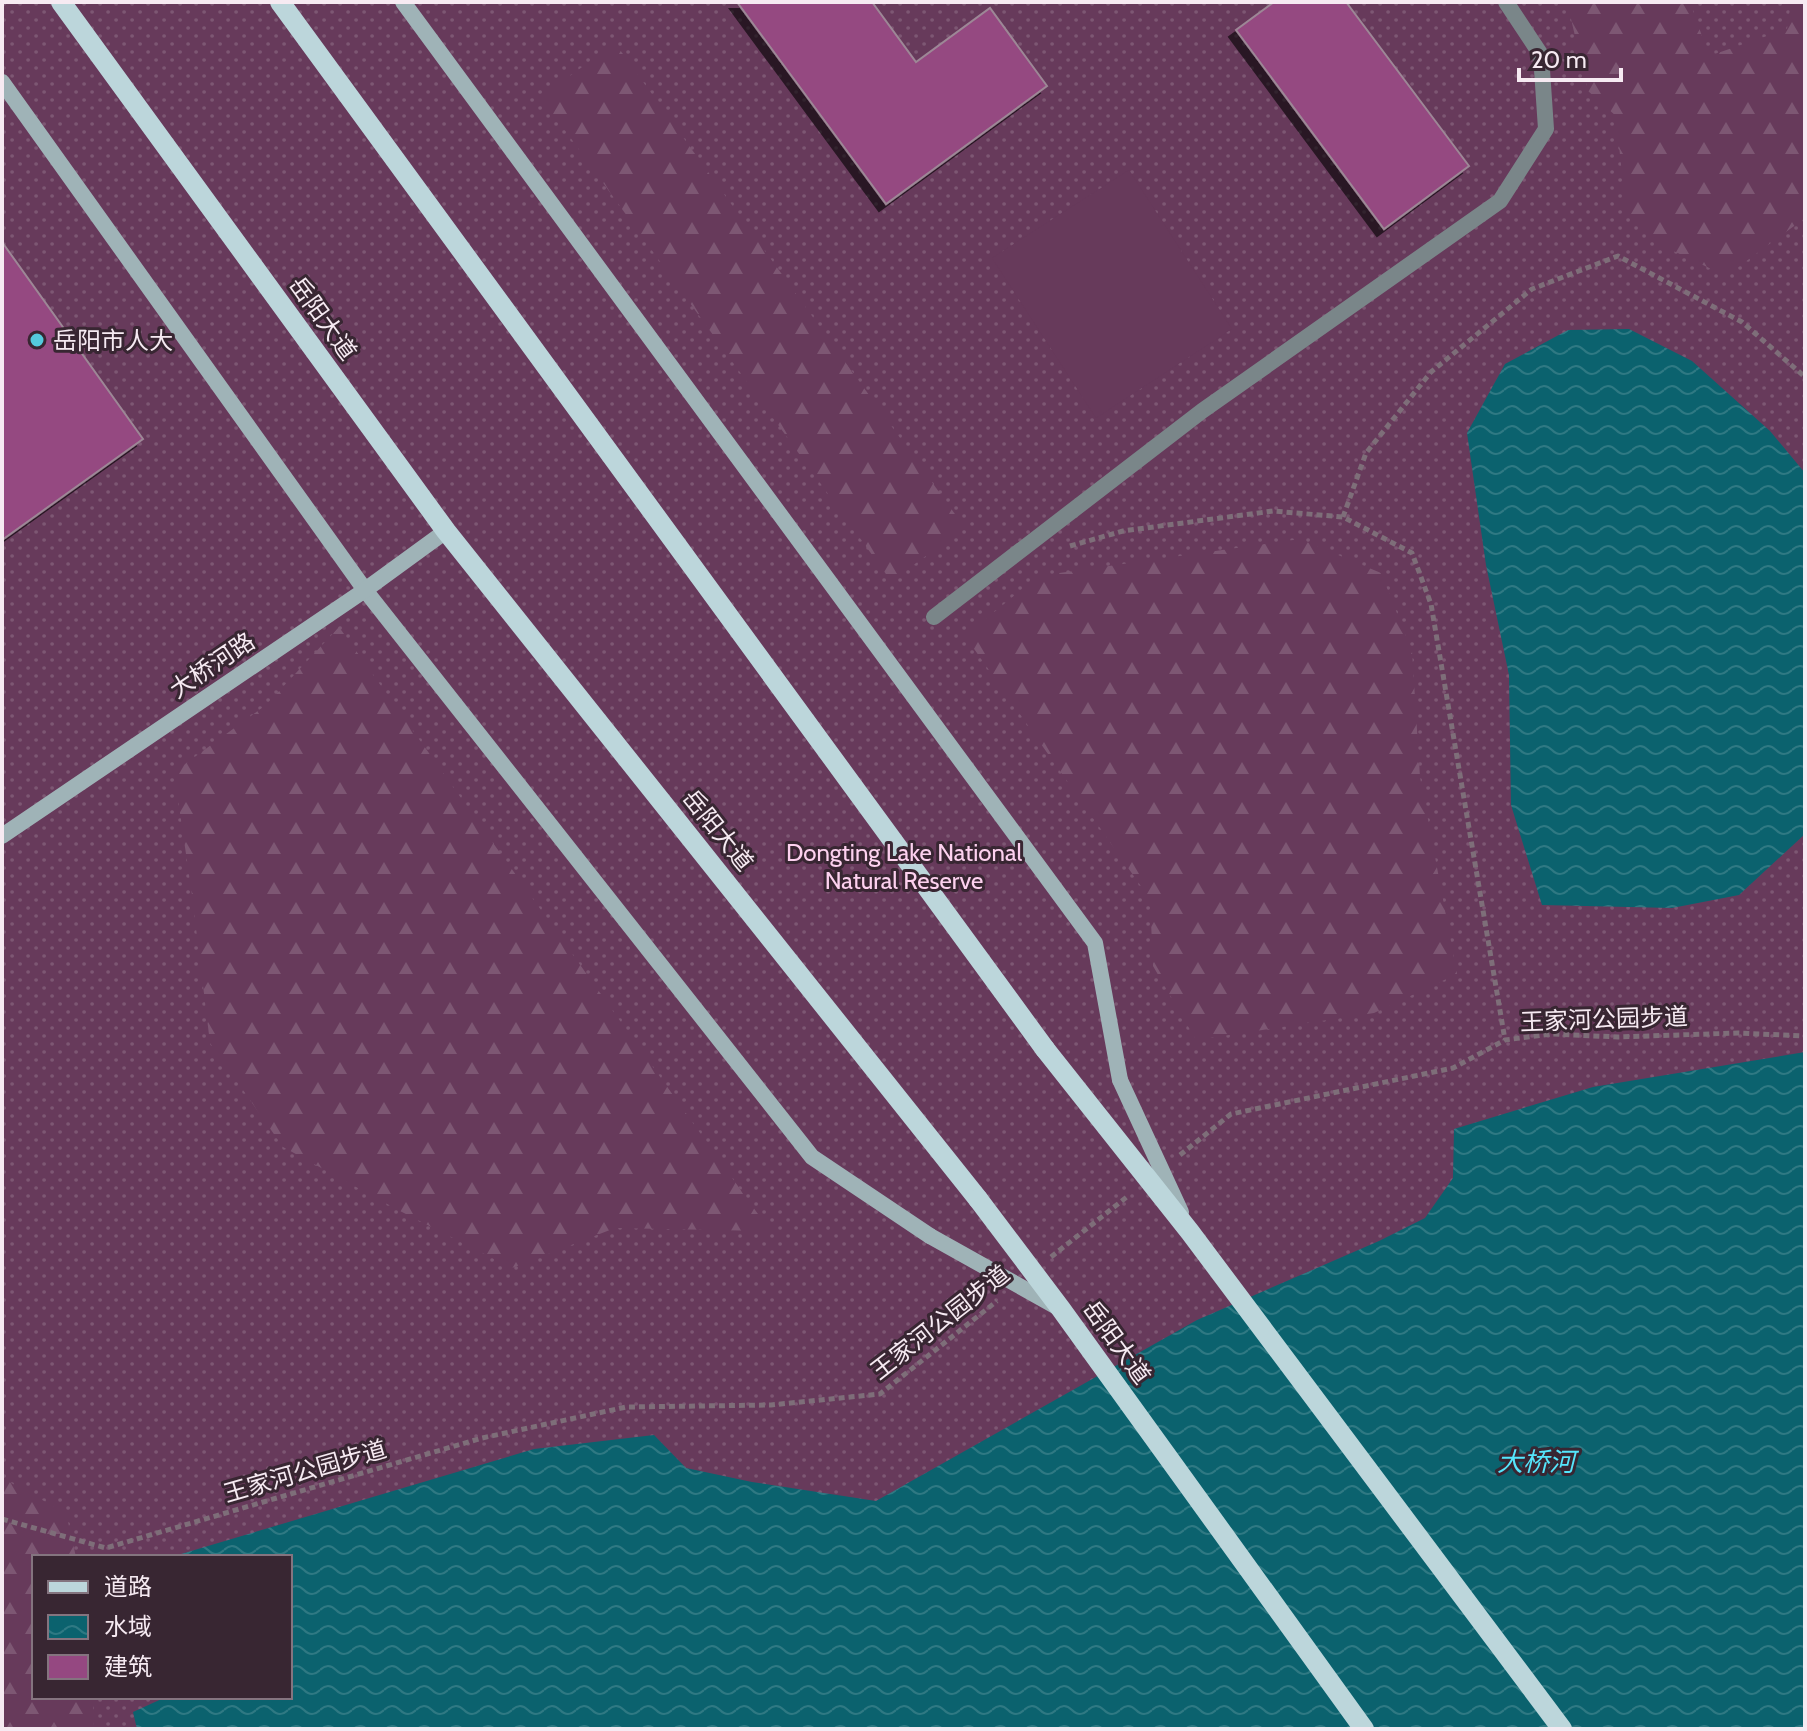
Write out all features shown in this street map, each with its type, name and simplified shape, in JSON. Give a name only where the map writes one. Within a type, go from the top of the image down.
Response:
[{"type":"main road","name":"岳阳大道","points":[[61,2],[446,531],[978,1199],[1364,1729]]},
{"type":"main road","points":[[280,2],[1045,1049],[1190,1232],[1562,1729]]},
{"type":"main road","points":[[403,2],[1095,943],[1120,1080],[1190,1232]]},
{"type":"main road","points":[[2,82],[365,590],[812,1157],[930,1236],[1061,1309]]},
{"type":"main road","name":"大桥河路","points":[[2,836],[365,590],[446,531]]},
{"type":"street","points":[[934,617],[1202,411],[1500,201],[1546,129],[1541,55],[1506,2]]},
{"type":"path","points":[[1343,517],[1366,453],[1431,372],[1532,289],[1618,256],[1742,322],[1805,377]]},
{"type":"path","points":[[1063,548],[1123,531],[1273,511],[1343,517],[1412,553],[1431,604],[1505,1040]]},
{"type":"path","name":"王家河公园步道","points":[[1170,1162],[1231,1114],[1453,1068],[1505,1040],[1551,1034],[1618,1037],[1738,1033],[1805,1036]]},
{"type":"path","points":[[1049,1259],[1134,1191]]},
{"type":"path","name":"王家河公园步道","points":[[2,1519],[106,1548],[482,1438],[626,1407],[771,1405],[880,1394],[1001,1298]]},
{"type":"green space","name":"Dongting Lake National Natural Reserve","points":[[2,2],[1805,2],[1805,1729],[2,1729]]},
{"type":"green space","points":[[1567,2],[1690,2],[1709,56],[1787,29],[1791,2],[1805,2],[1805,218],[1726,276],[1663,246],[1626,213],[1616,116],[1588,91]]},
{"type":"green space","points":[[615,43],[965,528],[891,581],[541,97]]},
{"type":"green space","points":[[1129,170],[1232,329],[1096,418],[992,258]]},
{"type":"green space","points":[[1300,539],[1381,573],[1412,651],[1420,777],[1457,974],[1374,1013],[1196,1040],[1153,966],[1150,899],[965,636],[1038,576]]},
{"type":"green space","points":[[339,627],[770,1231],[615,1228],[512,1268],[283,1147],[210,1043],[174,772],[266,705]]},
{"type":"green space","points":[[2,1478],[66,1513],[76,1555],[32,1555],[32,1699],[93,1699],[94,1729],[2,1729]]},
{"type":"water","points":[[1629,329],[1692,361],[1770,431],[1805,473],[1805,834],[1739,895],[1672,908],[1542,905],[1511,805],[1509,675],[1486,565],[1467,433],[1505,364],[1568,330]]},
{"type":"water","name":"大桥河","points":[[1805,1052],[1805,1729],[137,1729],[133,1712],[162,1699],[292,1699],[292,1555],[178,1555],[534,1449],[654,1435],[686,1468],[752,1482],[876,1501],[1197,1320],[1425,1218],[1453,1178],[1454,1129],[1593,1087]]},
{"type":"building","points":[[737,2],[872,2],[916,62],[990,8],[1047,86],[886,204]]},
{"type":"building","points":[[1274,2],[1346,2],[1469,166],[1384,229],[1236,30]]},
{"type":"building","name":"岳阳市人大","points":[[2,242],[143,439],[2,540]]},
{"type":"place","name":"岳阳市人大","points":[[37,340]]}]
